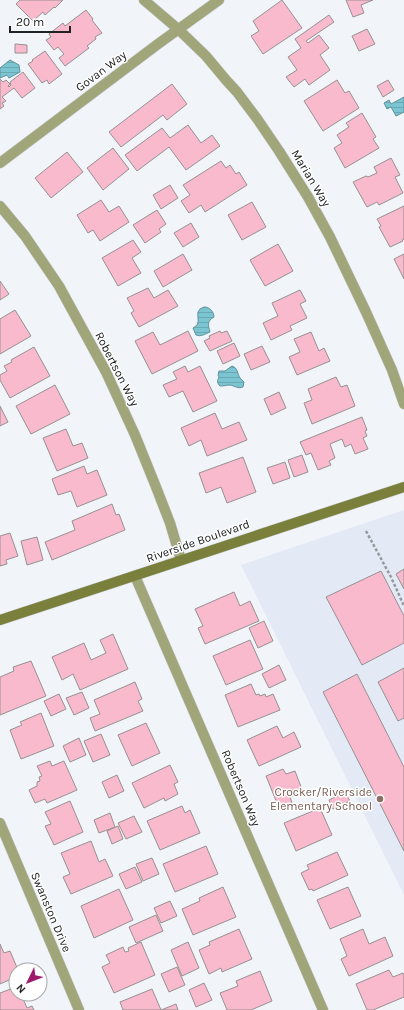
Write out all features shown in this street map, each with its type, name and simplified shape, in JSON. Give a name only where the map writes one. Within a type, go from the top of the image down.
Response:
[{"type":"main road","name":"Riverside Boulevard","points":[[0,620],[404,487]]},
{"type":"street","name":"Marian Way","points":[[144,0],[178,29],[206,56],[258,120],[308,197],[330,237],[366,312],[392,370],[404,404]]},
{"type":"street","name":"Govan Way","points":[[0,163],[178,29],[219,0]]},
{"type":"street","name":"Robertson Way","points":[[0,206],[25,236],[59,286],[106,372],[135,435],[156,487],[181,560]]},
{"type":"street","name":"Robertson Way","points":[[135,576],[323,1010]]},
{"type":"street","name":"Swanston Drive","points":[[0,823],[79,1010]]},
{"type":"path","points":[[366,531],[391,577],[404,606]]},
{"type":"shaded area","name":"Crocker/Riverside Elementary School","points":[[404,510],[404,895],[241,565]]},
{"type":"water","points":[[10,60],[19,65],[20,72],[9,78],[7,75],[0,78],[0,68]]},
{"type":"water","points":[[404,97],[404,112],[396,116],[391,107],[387,109],[384,103],[389,100],[391,104]]},
{"type":"water","points":[[204,307],[211,310],[214,317],[209,323],[210,332],[198,336],[193,328],[198,323],[198,312]]},
{"type":"water","points":[[232,366],[236,369],[240,378],[244,382],[243,387],[241,388],[230,385],[220,386],[218,384],[219,371],[225,371]]},
{"type":"building","points":[[20,0],[63,0],[45,15],[43,12],[33,21],[16,4]]},
{"type":"building","points":[[282,0],[302,28],[263,54],[251,36],[259,31],[253,21]]},
{"type":"building","points":[[346,0],[373,0],[361,5],[364,13],[353,17]]},
{"type":"building","points":[[86,10],[102,33],[95,37],[96,39],[87,46],[89,48],[65,66],[59,58],[64,54],[58,47],[54,50],[46,40],[51,37],[49,34],[63,23],[65,26]]},
{"type":"building","points":[[329,15],[334,22],[306,41],[308,43],[319,35],[329,48],[320,55],[330,70],[309,85],[305,79],[294,87],[286,77],[297,70],[288,57],[301,48],[295,39]]},
{"type":"building","points":[[367,29],[375,44],[359,51],[352,36]]},
{"type":"building","points":[[15,44],[27,45],[27,53],[15,53]]},
{"type":"building","points":[[45,51],[62,74],[49,84],[47,80],[42,83],[28,64]]},
{"type":"building","points":[[23,72],[35,88],[22,98],[14,88],[2,97],[6,101],[2,103],[4,106],[0,109],[0,79],[3,82],[6,80],[10,84],[8,86],[9,87],[11,85],[10,82]]},
{"type":"building","points":[[337,80],[345,93],[349,91],[359,108],[323,131],[304,101]]},
{"type":"building","points":[[388,80],[394,90],[383,97],[377,86]]},
{"type":"building","points":[[172,84],[187,104],[167,120],[163,115],[121,147],[109,132]]},
{"type":"building","points":[[362,113],[376,137],[373,139],[379,148],[345,168],[334,148],[342,143],[337,135],[349,127],[346,123]]},
{"type":"building","points":[[188,125],[201,143],[212,135],[220,146],[186,170],[169,147],[137,171],[125,155],[162,128],[170,138]]},
{"type":"building","points":[[113,148],[129,169],[103,190],[87,168]]},
{"type":"building","points":[[67,152],[83,172],[51,198],[35,178]]},
{"type":"building","points":[[391,158],[400,175],[395,177],[403,193],[379,205],[377,202],[367,207],[353,182],[377,173],[374,167]]},
{"type":"building","points":[[221,161],[226,168],[230,165],[236,174],[239,172],[247,185],[205,212],[201,205],[189,213],[181,201],[190,195],[183,185]]},
{"type":"building","points":[[170,185],[178,198],[161,209],[153,195]]},
{"type":"building","points":[[101,200],[109,212],[119,206],[129,222],[100,241],[93,230],[88,233],[77,215]]},
{"type":"building","points":[[252,202],[266,227],[242,240],[228,215]]},
{"type":"building","points":[[404,206],[404,239],[402,240],[403,241],[390,247],[379,227],[381,226],[377,219]]},
{"type":"building","points":[[157,210],[166,224],[159,229],[161,232],[145,243],[133,225]]},
{"type":"building","points":[[191,223],[199,237],[183,247],[174,233]]},
{"type":"building","points":[[133,240],[141,252],[132,258],[141,273],[118,286],[102,258]]},
{"type":"building","points":[[278,244],[293,271],[265,286],[250,260]]},
{"type":"building","points":[[183,254],[192,270],[163,287],[154,271]]},
{"type":"building","points":[[404,254],[404,279],[394,259]]},
{"type":"building","points":[[0,281],[9,294],[0,300]]},
{"type":"building","points":[[148,288],[154,298],[168,290],[178,306],[139,327],[131,313],[134,311],[127,298]]},
{"type":"building","points":[[300,290],[306,301],[300,304],[307,318],[290,326],[292,330],[271,340],[263,323],[278,316],[272,303]]},
{"type":"building","points":[[15,310],[31,336],[0,354],[0,319]]},
{"type":"building","points":[[188,331],[198,351],[152,374],[135,341],[153,332],[160,345]]},
{"type":"building","points":[[220,331],[221,333],[227,331],[232,341],[210,351],[204,341],[210,338],[209,336]]},
{"type":"building","points":[[311,332],[319,351],[324,348],[330,361],[297,375],[289,357],[300,352],[294,339]]},
{"type":"building","points":[[234,343],[240,356],[223,364],[217,351]]},
{"type":"building","points":[[262,346],[270,362],[251,370],[244,354]]},
{"type":"building","points":[[34,347],[50,376],[10,398],[0,380],[0,375],[7,371],[4,366],[12,362],[11,360]]},
{"type":"building","points":[[185,366],[188,372],[200,366],[217,401],[193,412],[183,391],[169,397],[163,385],[177,379],[173,372]]},
{"type":"building","points":[[336,377],[341,387],[347,385],[355,406],[312,424],[304,403],[312,400],[308,389]]},
{"type":"building","points":[[55,385],[70,414],[31,434],[16,406]]},
{"type":"building","points":[[279,392],[286,408],[271,415],[264,399]]},
{"type":"building","points":[[0,406],[8,422],[0,426]]},
{"type":"building","points":[[215,413],[222,429],[239,422],[247,440],[207,456],[201,440],[189,446],[181,428]]},
{"type":"building","points":[[362,417],[367,430],[365,431],[367,436],[363,438],[368,449],[355,454],[351,444],[345,447],[342,439],[330,444],[335,458],[329,461],[331,465],[318,470],[311,453],[306,455],[300,442]]},
{"type":"building","points":[[66,429],[73,446],[82,443],[88,458],[57,471],[43,438]]},
{"type":"building","points":[[302,455],[308,472],[294,477],[288,460]]},
{"type":"building","points":[[243,457],[256,492],[227,503],[221,487],[206,493],[199,473]]},
{"type":"building","points":[[285,462],[290,478],[273,484],[267,468]]},
{"type":"building","points":[[84,466],[87,474],[97,470],[107,495],[77,507],[71,491],[58,495],[52,479]]},
{"type":"building","points":[[112,504],[116,515],[119,514],[125,530],[52,560],[45,542],[75,530],[72,521]]},
{"type":"building","points":[[10,533],[18,556],[6,560],[7,564],[0,566],[0,536]]},
{"type":"building","points":[[37,537],[43,560],[27,565],[21,541]]},
{"type":"building","points":[[404,569],[404,589],[396,574]]},
{"type":"building","points":[[381,571],[404,616],[404,643],[362,665],[326,597]]},
{"type":"building","points":[[234,592],[240,606],[250,601],[259,621],[205,644],[198,628],[203,626],[195,609]]},
{"type":"building","points":[[264,621],[273,641],[258,648],[249,628]]},
{"type":"building","points":[[113,634],[128,669],[80,690],[73,674],[62,680],[52,657],[84,643],[91,660],[106,653],[100,640]]},
{"type":"building","points":[[250,640],[263,669],[226,685],[213,656]]},
{"type":"building","points":[[31,661],[46,696],[0,715],[0,677],[14,671],[13,667]]},
{"type":"building","points":[[279,665],[286,680],[269,688],[262,674]]},
{"type":"building","points":[[404,668],[404,718],[398,721],[378,682]]},
{"type":"building","points":[[357,674],[404,767],[404,851],[323,692]]},
{"type":"building","points":[[135,682],[142,699],[138,701],[143,711],[95,731],[90,718],[100,714],[94,700]]},
{"type":"building","points":[[251,684],[256,695],[259,694],[260,696],[265,694],[266,697],[273,694],[280,710],[238,727],[225,695]]},
{"type":"building","points":[[82,692],[89,708],[74,715],[66,698]]},
{"type":"building","points":[[59,694],[66,709],[51,716],[44,701]]},
{"type":"building","points":[[41,713],[54,746],[21,759],[10,730],[22,725],[20,722]]},
{"type":"building","points":[[146,723],[160,753],[132,766],[118,735]]},
{"type":"building","points":[[277,726],[283,738],[294,732],[301,747],[259,766],[247,740]]},
{"type":"building","points":[[101,734],[110,755],[93,762],[84,741]]},
{"type":"building","points":[[79,738],[86,755],[70,762],[63,746]]},
{"type":"building","points":[[50,761],[52,766],[64,761],[77,790],[47,803],[45,799],[35,803],[29,790],[37,786],[37,782],[40,781],[39,777],[42,776],[37,766]]},
{"type":"building","points":[[170,765],[178,782],[174,784],[178,794],[165,801],[164,798],[144,808],[132,783]]},
{"type":"building","points":[[283,769],[286,774],[295,771],[303,792],[290,797],[292,803],[279,808],[266,776]]},
{"type":"building","points":[[117,775],[124,791],[109,798],[102,782]]},
{"type":"building","points":[[345,792],[350,801],[333,809],[329,800]]},
{"type":"building","points":[[70,801],[83,832],[54,845],[45,826],[51,824],[45,812]]},
{"type":"building","points":[[182,806],[185,813],[190,810],[200,833],[160,850],[147,821]]},
{"type":"building","points":[[320,808],[332,835],[296,851],[284,823]]},
{"type":"building","points":[[110,813],[115,827],[99,833],[94,820]]},
{"type":"building","points":[[134,816],[142,832],[126,839],[118,823]]},
{"type":"building","points":[[118,826],[123,839],[112,844],[107,831]]},
{"type":"building","points":[[91,841],[99,862],[105,859],[113,876],[71,894],[63,877],[70,874],[61,853]]},
{"type":"building","points":[[206,846],[218,874],[175,892],[163,864]]},
{"type":"building","points":[[337,852],[348,875],[313,891],[312,889],[309,890],[301,873],[309,869],[307,865]]},
{"type":"building","points":[[152,858],[159,874],[143,881],[136,864]]},
{"type":"building","points":[[135,867],[142,882],[126,889],[119,874]]},
{"type":"building","points":[[223,887],[236,917],[193,935],[182,909],[200,901],[199,898]]},
{"type":"building","points":[[348,887],[361,916],[330,929],[317,900]]},
{"type":"building","points":[[119,889],[133,920],[94,938],[81,906]]},
{"type":"building","points":[[170,901],[177,916],[161,923],[154,908]]},
{"type":"building","points":[[156,915],[163,931],[136,943],[129,927]]},
{"type":"building","points":[[239,929],[252,959],[222,972],[221,968],[209,974],[199,950],[210,945],[209,942]]},
{"type":"building","points":[[363,929],[369,944],[385,937],[393,956],[349,976],[341,959],[347,956],[340,939]]},
{"type":"building","points":[[141,942],[155,975],[114,993],[102,967],[110,963],[106,955],[123,947],[125,952],[129,951],[128,948]]},
{"type":"building","points":[[188,942],[199,968],[182,976],[171,950]]},
{"type":"building","points":[[0,944],[4,953],[10,951],[15,962],[8,962],[8,980],[0,984]]},
{"type":"building","points":[[177,967],[185,985],[169,992],[161,974]]},
{"type":"building","points":[[389,970],[393,977],[403,973],[404,997],[373,1010],[367,1010],[356,984]]},
{"type":"building","points":[[260,971],[272,1001],[251,1010],[227,1010],[220,993],[238,986],[236,981]]},
{"type":"building","points":[[204,983],[212,1000],[196,1007],[189,990]]},
{"type":"building","points":[[152,989],[161,1010],[123,1010],[120,1002]]},
{"type":"building","points":[[8,990],[8,1002],[24,1002],[27,1008],[32,1006],[34,1010],[0,1010],[0,993]]},
{"type":"building","points":[[176,1004],[178,1010],[161,1010]]},
{"type":"place","name":"Crocker/Riverside Elementary School","points":[[380,799]]}]
